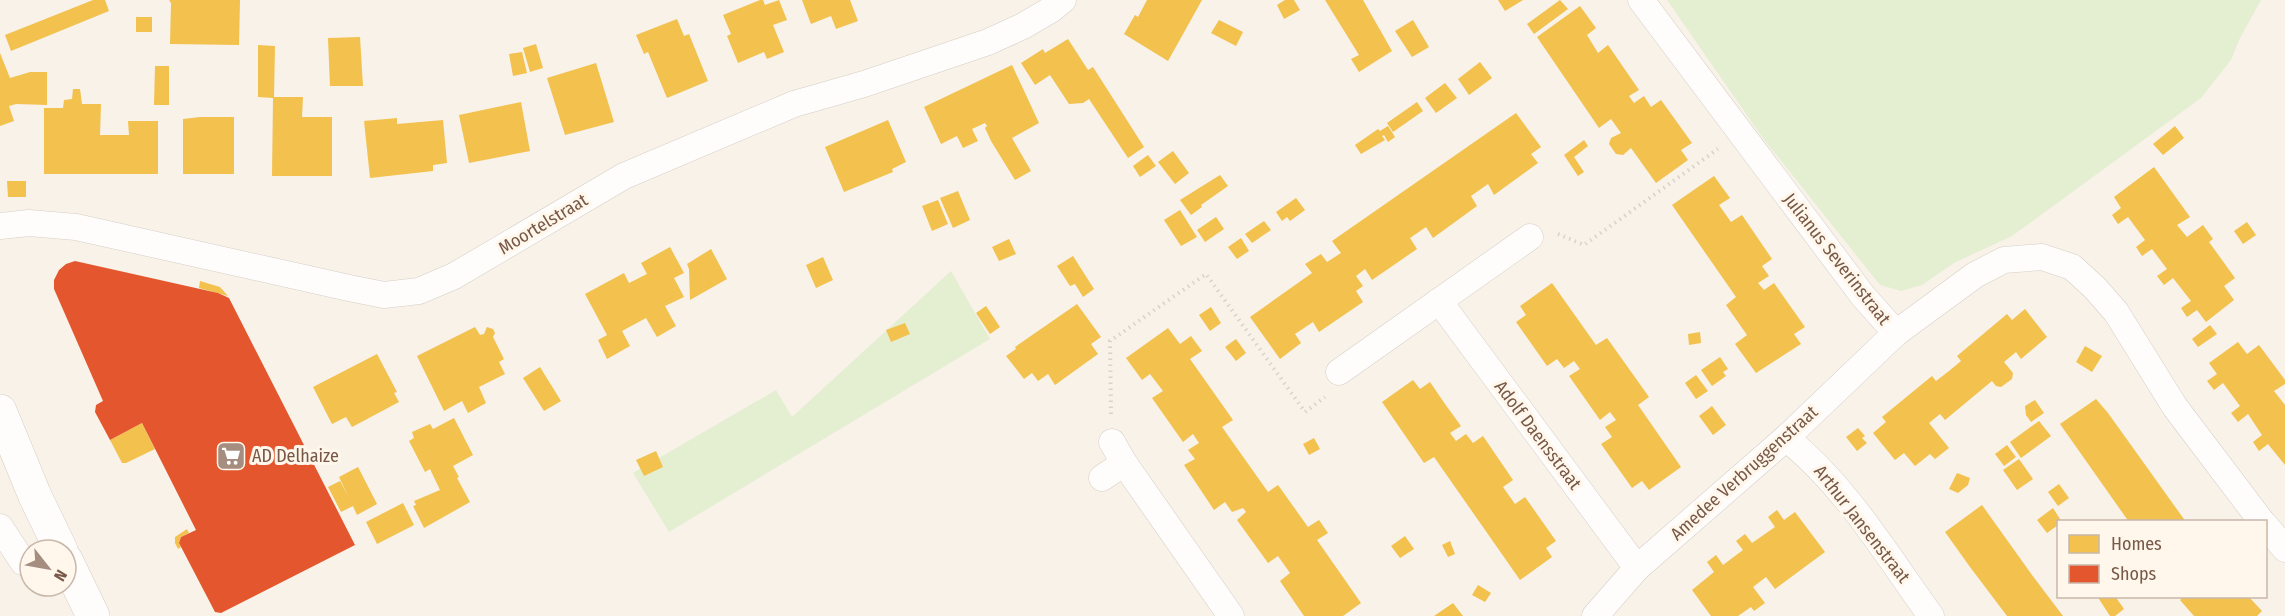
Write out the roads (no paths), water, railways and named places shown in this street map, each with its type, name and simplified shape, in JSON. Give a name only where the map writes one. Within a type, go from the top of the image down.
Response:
[{"type":"main road","points":[[0,411],[8,453],[54,538]]},
{"type":"main road","points":[[78,585],[93,616]]},
{"type":"street","name":"Moortelstraat","points":[[0,226],[29,223],[76,226],[372,293],[384,295],[418,291],[454,276],[624,176],[794,104],[864,84],[988,42],[1033,21],[1063,0]]},
{"type":"street","name":"Julianus Severinstraat","points":[[1641,0],[1863,296],[1896,333],[1975,275],[2004,260],[2042,257],[2072,267],[2096,288],[2116,312],[2175,407],[2260,520]]},
{"type":"street","points":[[1339,372],[1530,237]]},
{"type":"street","name":"Adolf Daensstraat","points":[[1439,301],[1637,568]]},
{"type":"street","name":"Amedee Verbruggenstraat","points":[[1595,616],[1637,568],[1786,438],[1896,333]]},
{"type":"street","name":"Arthur Jansenstraat","points":[[1786,438],[1806,454],[1834,483],[1931,616]]},
{"type":"street","points":[[1102,478],[1118,453],[1231,616]]},
{"type":"street","points":[[0,527],[18,554]]},
{"type":"street","points":[[2267,528],[2285,549]]},
{"type":"place","name":"AD Delhaize","points":[[231,456]]}]
